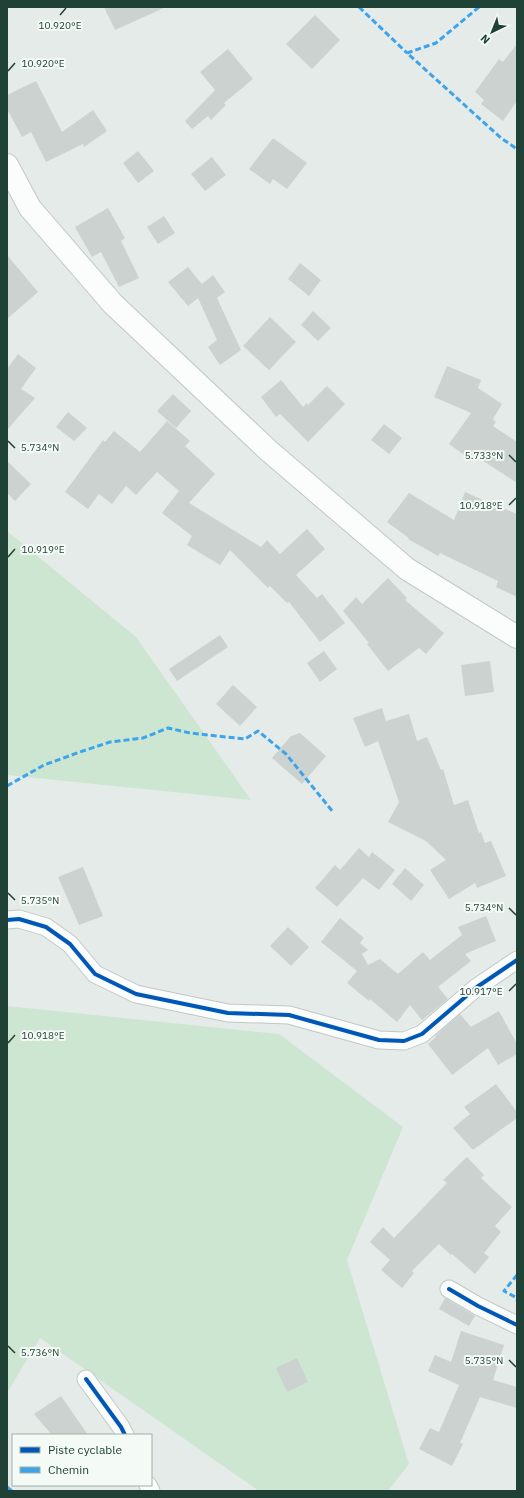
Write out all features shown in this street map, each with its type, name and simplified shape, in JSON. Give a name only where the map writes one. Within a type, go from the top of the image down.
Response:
[{"type":"main road","points":[[7,165],[30,208],[113,304],[269,451],[407,569],[517,638]]},
{"type":"street","points":[[7,920],[18,919],[46,927],[70,944],[94,974],[136,994],[228,1013],[289,1015],[379,1040],[404,1041],[422,1034],[477,987],[517,960]]},
{"type":"street","points":[[449,1289],[478,1306],[517,1325]]},
{"type":"street","points":[[86,1379],[124,1434]]},
{"type":"green space","points":[[7,531],[136,637],[251,800],[7,775]]},
{"type":"green space","points":[[7,1006],[279,1034],[403,1127],[347,1260],[409,1464],[388,1491],[259,1491],[40,1338],[7,1393]]},
{"type":"building","points":[[104,7],[166,7],[115,30]]},
{"type":"building","points":[[315,15],[340,40],[312,69],[286,44]]},
{"type":"building","points":[[517,44],[517,101],[503,121],[481,104],[484,100],[475,92],[499,59],[503,62]]},
{"type":"building","points":[[228,49],[253,79],[224,103],[226,105],[211,120],[208,116],[192,129],[185,121],[215,90],[200,72]]},
{"type":"building","points":[[36,81],[62,132],[93,110],[107,131],[84,147],[83,144],[46,162],[31,132],[22,137],[7,109],[7,95]]},
{"type":"building","points":[[273,138],[307,163],[287,189],[273,179],[270,184],[249,169]]},
{"type":"building","points":[[138,151],[154,171],[138,183],[123,163]]},
{"type":"building","points":[[212,157],[226,175],[205,191],[191,174]]},
{"type":"building","points":[[108,208],[125,238],[121,241],[139,278],[119,287],[101,252],[92,257],[75,227]]},
{"type":"building","points":[[164,216],[175,233],[158,244],[147,227]]},
{"type":"building","points":[[7,255],[38,292],[7,319]]},
{"type":"building","points":[[300,263],[321,280],[309,296],[288,279]]},
{"type":"building","points":[[188,267],[202,284],[213,275],[225,292],[217,298],[241,350],[220,365],[208,347],[217,340],[198,298],[188,306],[168,282]]},
{"type":"building","points":[[313,311],[331,328],[318,341],[301,325]]},
{"type":"building","points":[[270,317],[296,342],[269,370],[243,346]]},
{"type":"building","points":[[18,354],[36,368],[21,389],[35,398],[7,430],[7,369]]},
{"type":"building","points":[[447,366],[481,380],[478,388],[502,404],[493,419],[496,422],[493,426],[517,442],[517,483],[473,454],[470,459],[449,444],[471,413],[434,397]]},
{"type":"building","points":[[281,380],[303,407],[307,403],[308,405],[327,386],[345,404],[308,442],[280,414],[276,417],[261,397]]},
{"type":"building","points":[[173,394],[191,411],[176,428],[157,411]]},
{"type":"building","points":[[68,412],[87,428],[74,441],[56,427]]},
{"type":"building","points":[[167,421],[190,441],[185,446],[215,474],[189,503],[261,547],[267,540],[280,554],[307,529],[325,549],[296,575],[317,598],[322,594],[345,623],[320,642],[289,602],[287,603],[270,586],[268,588],[230,550],[220,565],[187,545],[192,536],[162,513],[179,491],[157,472],[136,495],[126,486],[112,504],[99,494],[88,509],[65,492],[103,440],[105,442],[114,431],[140,452]]},
{"type":"building","points":[[384,424],[402,438],[389,454],[371,440]]},
{"type":"building","points":[[7,461],[31,484],[15,501],[7,493]]},
{"type":"building","points":[[465,492],[517,514],[517,597],[496,587],[498,581],[440,553],[438,556],[408,539],[409,538],[387,522],[409,493],[454,520]]},
{"type":"building","points":[[388,578],[407,598],[405,600],[444,633],[426,654],[419,648],[388,671],[367,644],[369,643],[343,611],[356,597],[362,604]]},
{"type":"building","points":[[220,635],[228,647],[177,681],[169,669]]},
{"type":"building","points":[[324,651],[337,669],[320,682],[307,663]]},
{"type":"building","points":[[490,661],[494,692],[465,696],[461,665]]},
{"type":"building","points":[[233,685],[257,707],[240,726],[216,704]]},
{"type":"building","points":[[382,708],[386,721],[409,714],[417,741],[427,737],[441,770],[443,769],[454,805],[468,800],[479,833],[481,832],[485,843],[491,841],[506,876],[477,888],[475,883],[449,899],[430,870],[446,860],[426,841],[388,822],[399,802],[378,741],[365,747],[353,718]]},
{"type":"building","points":[[300,733],[326,756],[302,784],[272,758],[291,736]]},
{"type":"building","points":[[359,848],[369,857],[372,852],[395,870],[379,890],[363,878],[337,907],[315,888],[335,865],[340,870]]},
{"type":"building","points":[[83,867],[103,916],[79,925],[58,877]]},
{"type":"building","points":[[405,868],[424,885],[411,901],[392,884]]},
{"type":"building","points":[[486,916],[496,941],[465,954],[471,961],[438,987],[448,999],[422,1020],[410,1005],[397,1022],[370,999],[369,1001],[347,983],[357,971],[321,942],[340,918],[364,938],[360,943],[368,950],[362,954],[368,965],[380,959],[398,974],[423,952],[430,960],[462,935],[458,927]]},
{"type":"building","points":[[288,927],[309,947],[291,966],[270,946]]},
{"type":"building","points":[[499,1011],[517,1044],[517,1054],[498,1065],[488,1048],[452,1075],[428,1044],[460,1014],[471,1027]]},
{"type":"building","points":[[496,1084],[517,1112],[517,1118],[473,1150],[453,1128],[470,1114],[464,1107]]},
{"type":"building","points":[[467,1157],[484,1175],[481,1178],[512,1207],[495,1226],[501,1232],[484,1253],[489,1257],[475,1274],[439,1244],[412,1271],[414,1273],[402,1288],[381,1270],[390,1260],[370,1242],[383,1227],[394,1238],[447,1183],[443,1180]]},
{"type":"building","points":[[445,1298],[475,1316],[469,1326],[439,1309]]},
{"type":"building","points":[[461,1331],[504,1345],[493,1380],[517,1387],[517,1408],[480,1397],[460,1443],[463,1444],[452,1466],[419,1449],[430,1428],[439,1432],[459,1385],[428,1371],[435,1355],[451,1362]]},
{"type":"building","points":[[297,1358],[308,1382],[287,1392],[276,1368]]},
{"type":"building","points":[[61,1396],[87,1434],[51,1434],[34,1414]]},
{"type":"marked path","points":[[359,7],[407,53]]},
{"type":"marked path","points":[[479,7],[436,43],[407,53],[501,138],[517,149]]},
{"type":"marked path","points":[[7,786],[44,765],[80,752],[110,742],[143,738],[168,728],[190,733],[245,739],[258,731],[286,754],[333,812]]},
{"type":"marked path","points":[[517,1275],[504,1291],[515,1297],[517,1300]]},
{"type":"marked path","points":[[7,1487],[12,1491]]},
{"type":"cycle path","points":[[7,920],[19,919],[46,927],[70,944],[95,974],[136,994],[228,1013],[289,1015],[379,1040],[404,1041],[422,1034],[477,987],[517,960]]},
{"type":"cycle path","points":[[449,1289],[478,1306],[517,1325]]},
{"type":"cycle path","points":[[86,1379],[124,1434]]}]
